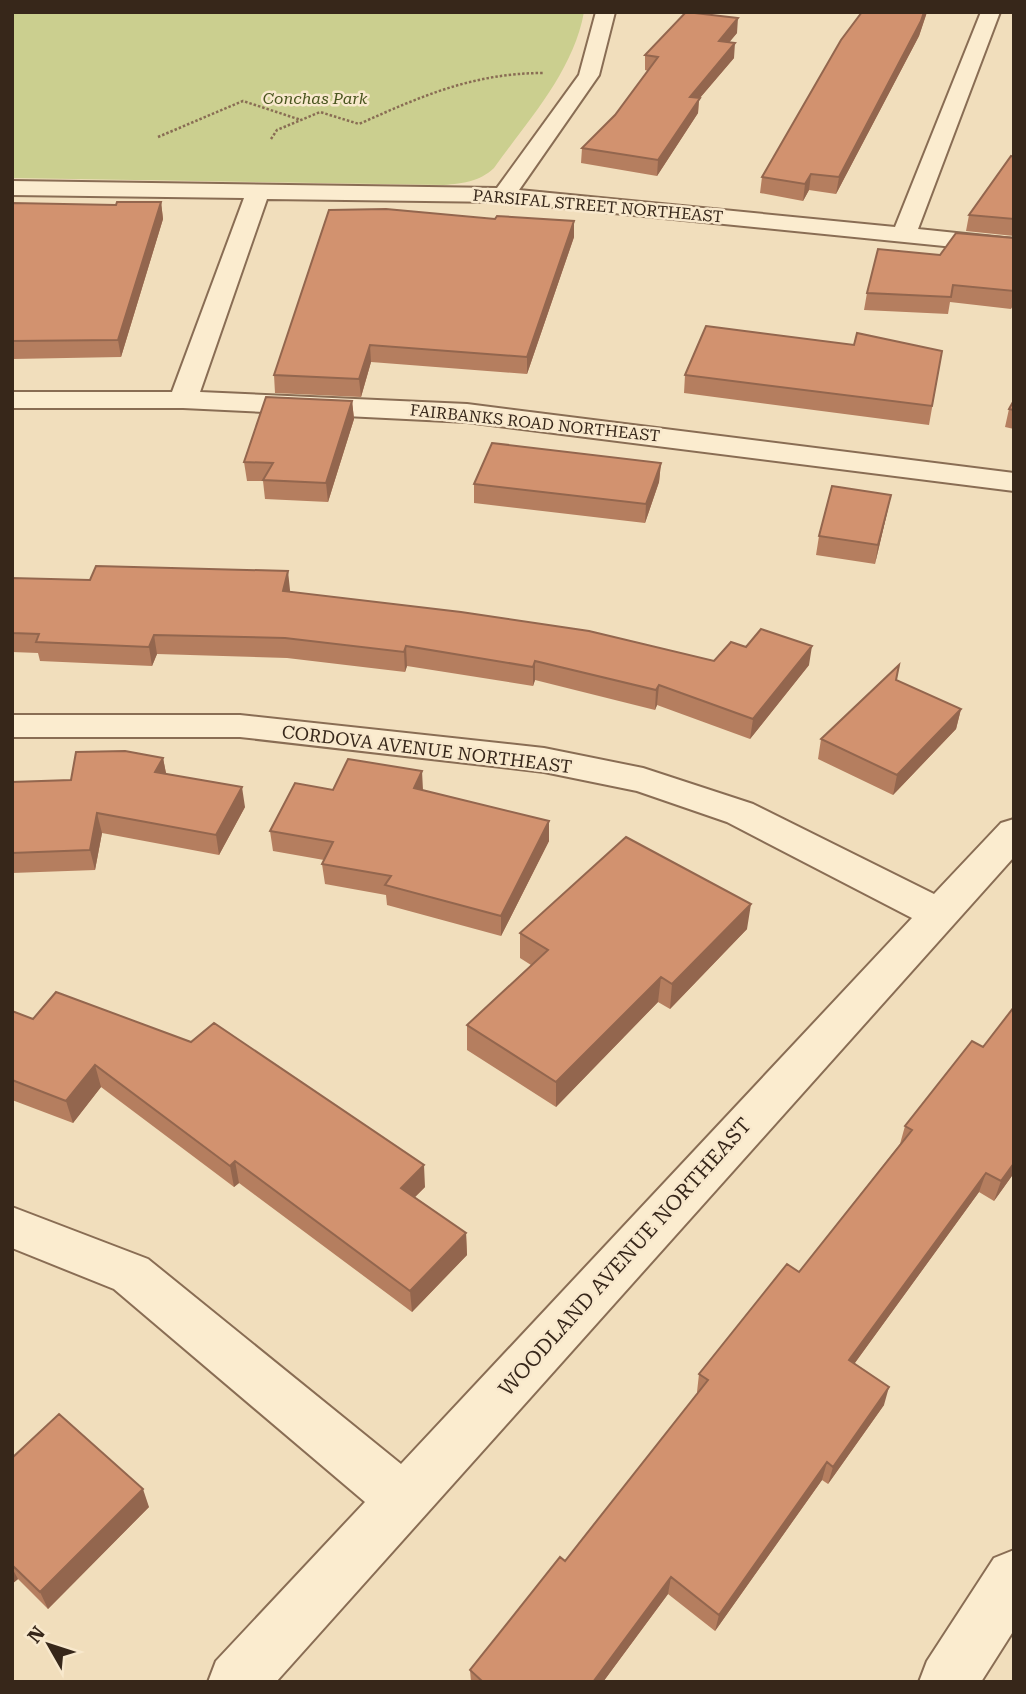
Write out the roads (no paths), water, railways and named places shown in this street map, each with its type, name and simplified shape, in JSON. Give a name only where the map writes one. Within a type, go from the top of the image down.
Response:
[{"type":"street","points":[[504,195],[589,75],[606,12]]},
{"type":"street","points":[[904,234],[991,12]]},
{"type":"street","name":"PARSIFAL STREET NORTHEAST","points":[[12,188],[504,195],[1014,246]]},
{"type":"street","points":[[183,400],[258,192]]},
{"type":"street","name":"FAIRBANKS ROAD NORTHEAST","points":[[12,400],[183,400],[467,413],[1014,482]]},
{"type":"street","name":"CORDOVA AVENUE NORTHEAST","points":[[12,726],[240,726],[544,760],[631,778],[740,813],[938,914]]},
{"type":"street","name":"WOODLAND AVENUE NORTHEAST","points":[[237,1682],[1014,832]]},
{"type":"street","points":[[12,1227],[131,1274],[403,1500]]},
{"type":"street","points":[[948,1682],[1014,1578]]},
{"type":"park label","name":"Conchas Park","points":[[315,98]]}]
